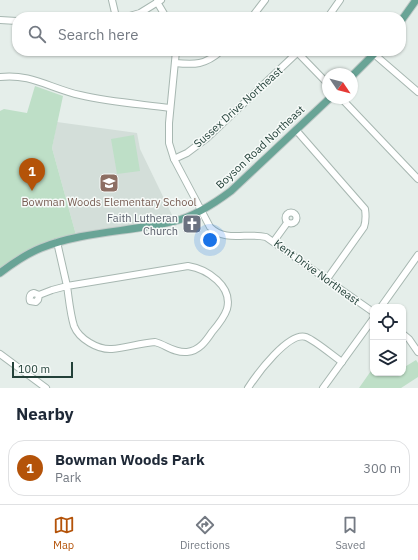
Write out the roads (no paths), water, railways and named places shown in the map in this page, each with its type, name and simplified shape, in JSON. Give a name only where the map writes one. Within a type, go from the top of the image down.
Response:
[{"type":"main road","points":[[406,14],[416,0]]},
{"type":"main road","points":[[358,70],[372,56]]},
{"type":"main road","name":"Boyson Road Northeast","points":[[0,273],[28,254],[58,242],[78,237],[148,227],[176,221],[217,202],[231,191],[324,104]]},
{"type":"street","points":[[112,0],[115,12]]},
{"type":"street","points":[[256,12],[265,0]]},
{"type":"street","points":[[332,12],[340,0]]},
{"type":"street","points":[[142,12],[159,1],[164,12]]},
{"type":"street","points":[[0,20],[12,21]]},
{"type":"street","name":"Kent Drive Northeast","points":[[176,56],[168,135],[170,150],[210,227],[218,234],[231,236],[248,234],[266,236],[370,310]]},
{"type":"street","points":[[175,63],[201,63],[212,59],[215,56]]},
{"type":"street","name":"Sussex Drive Northeast","points":[[174,159],[207,138],[294,56]]},
{"type":"street","points":[[302,56],[322,78]]},
{"type":"street","points":[[380,56],[418,92]]},
{"type":"street","points":[[0,77],[13,76],[32,79],[68,92],[96,98],[170,108]]},
{"type":"street","points":[[347,104],[418,179]]},
{"type":"street","points":[[296,130],[365,209],[366,221],[364,227],[327,279]]},
{"type":"street","points":[[274,241],[287,223]]},
{"type":"street","points":[[39,295],[67,286],[188,266],[196,267],[217,280],[224,289],[228,301],[224,315],[206,342],[196,350],[180,352],[155,342],[111,349],[100,347],[91,343],[81,335],[75,327],[67,286],[58,242]]},
{"type":"street","points":[[383,304],[418,255]]},
{"type":"street","points":[[323,388],[370,322]]},
{"type":"street","points":[[248,388],[256,376],[276,354],[294,338],[300,336],[307,338],[342,362]]},
{"type":"street","points":[[406,336],[418,352]]},
{"type":"street","points":[[0,354],[46,388]]},
{"type":"place","name":"Bowman Woods Elementary School","points":[[109,183]]},
{"type":"place","name":"Bowman Woods Park","points":[[32,191]]},
{"type":"place","name":"Faith Lutheran Church","points":[[192,224]]}]
